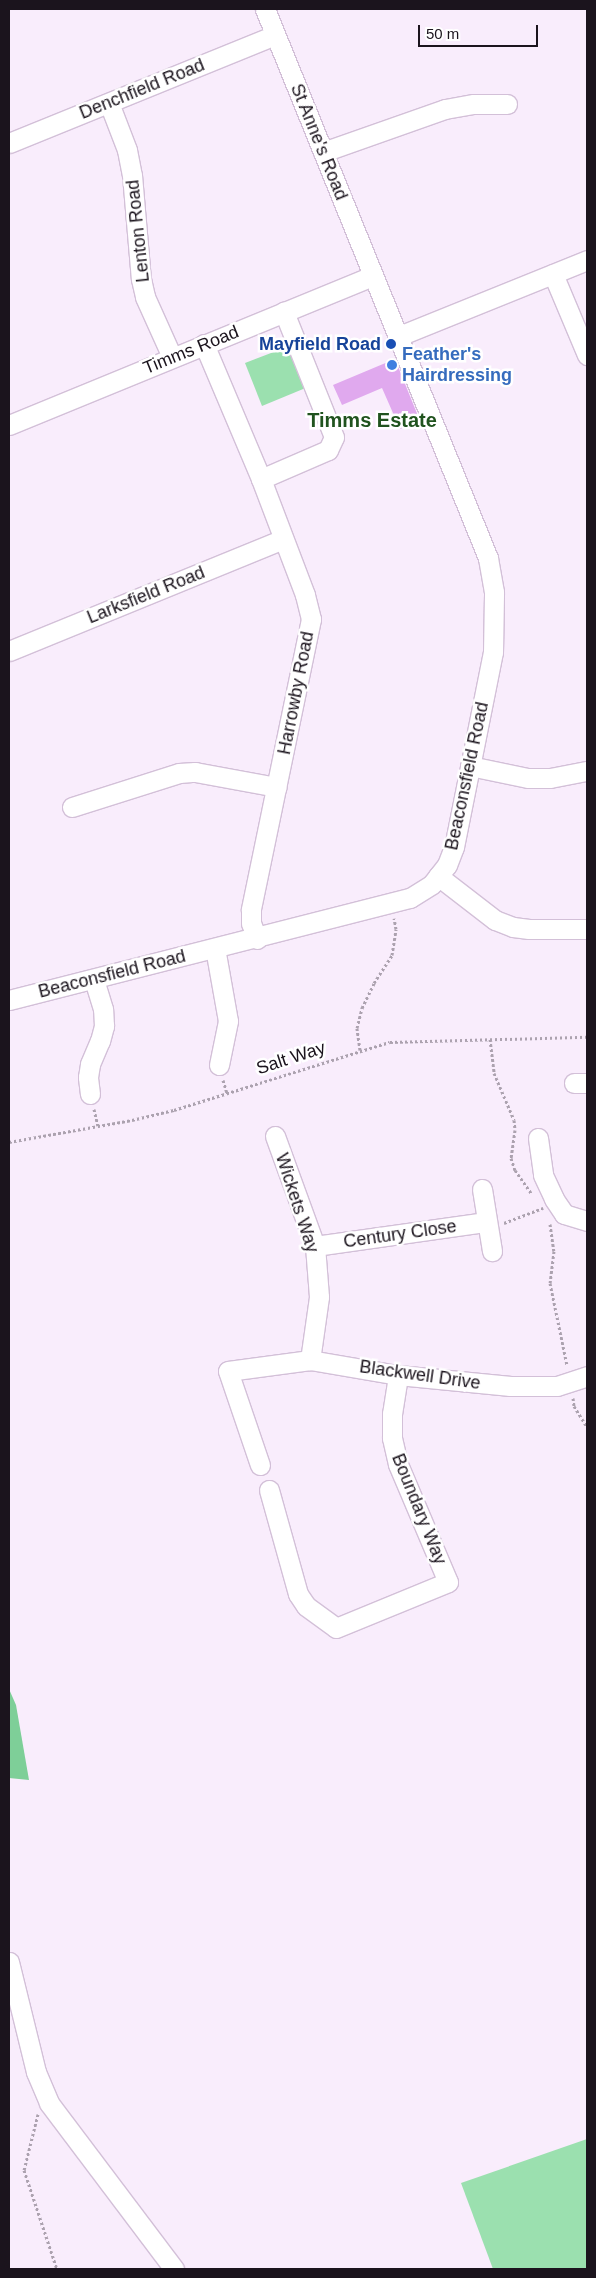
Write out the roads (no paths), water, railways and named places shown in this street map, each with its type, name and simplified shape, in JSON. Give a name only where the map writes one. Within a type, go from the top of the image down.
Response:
[{"type":"street","name":"St Anne's Road","points":[[265,9],[373,276]]},
{"type":"street","name":"Denchfield Road","points":[[9,143],[275,35]]},
{"type":"street","name":"Lenton Road","points":[[109,103],[127,150],[132,175],[141,279],[145,297],[172,357]]},
{"type":"street","points":[[323,152],[445,109],[474,104],[507,104]]},
{"type":"street","points":[[399,336],[587,260]]},
{"type":"street","points":[[553,274],[587,355]]},
{"type":"street","name":"Timms Road","points":[[9,425],[373,276]]},
{"type":"street","name":"Beaconsfield Road","points":[[9,1000],[392,904],[421,893],[432,884],[447,864],[454,847],[493,652],[494,592],[488,558],[373,276]]},
{"type":"street","points":[[262,479],[328,450],[332,446],[334,437],[284,312]]},
{"type":"street","name":"Harrowby Road","points":[[204,344],[262,479],[305,595],[311,620],[251,910],[251,923],[257,939]]},
{"type":"street","name":"Larksfield Road","points":[[9,651],[283,539]]},
{"type":"street","points":[[470,766],[528,778],[550,778],[587,771]]},
{"type":"street","points":[[72,807],[179,773],[195,772],[277,787]]},
{"type":"street","points":[[438,876],[495,920],[512,926],[530,929],[587,930]]},
{"type":"street","points":[[215,948],[228,1021],[219,1064]]},
{"type":"street","points":[[90,1094],[88,1077],[90,1064],[104,1026],[103,1009],[94,979]]},
{"type":"street","name":"Wickets Way","points":[[275,1136],[315,1246],[319,1298],[310,1360]]},
{"type":"street","points":[[538,1138],[547,1204],[564,1214],[587,1221]]},
{"type":"street","points":[[482,1189],[492,1251]]},
{"type":"street","name":"Century Close","points":[[315,1246],[487,1226]]},
{"type":"street","name":"Blackwell Drive","points":[[260,1465],[228,1371],[252,1366],[310,1360],[398,1375],[510,1386],[557,1386],[579,1379]]},
{"type":"street","name":"Boundary Way","points":[[269,1490],[298,1594],[306,1606],[336,1628],[448,1582],[398,1464],[392,1438],[392,1414],[398,1375]]},
{"type":"street","points":[[9,1962],[36,2072],[47,2099],[174,2269]]},
{"type":"place","name":"Mayfield Road","points":[[391,344]]},
{"type":"place","name":"Feather's Hairdressing","points":[[392,365]]},
{"type":"district","name":"Timms Estate","points":[[372,420]]}]
